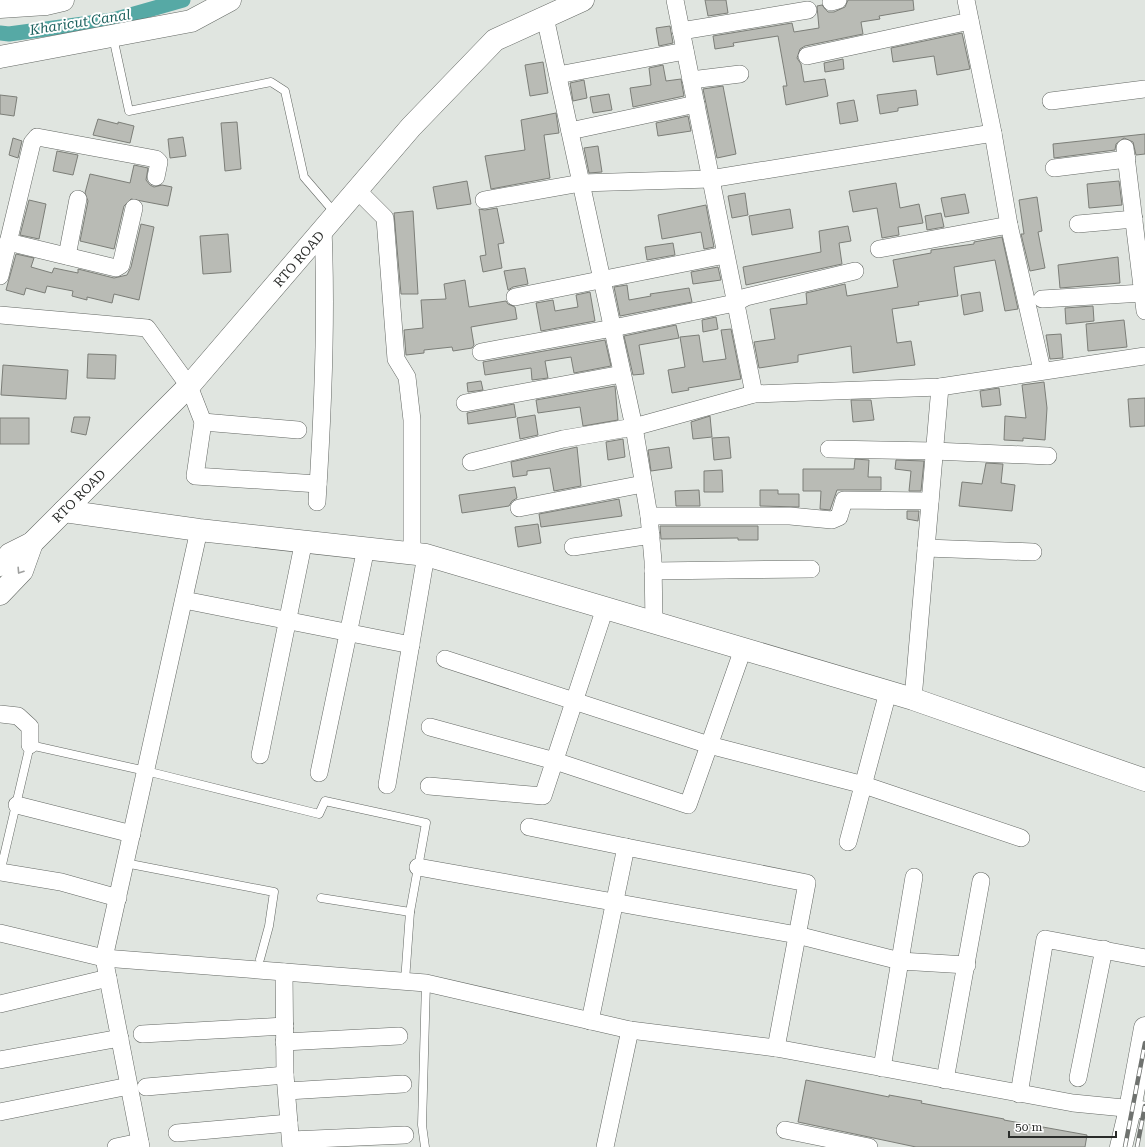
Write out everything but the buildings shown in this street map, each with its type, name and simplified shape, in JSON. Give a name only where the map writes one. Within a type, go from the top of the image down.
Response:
[{"type":"street","points":[[0,7],[46,4],[63,0]]},
{"type":"street","points":[[0,57],[191,21],[230,0]]},
{"type":"street","name":"RTO ROAD","points":[[0,564],[10,554],[32,543],[189,386],[411,127],[495,40],[583,0]]},
{"type":"street","points":[[675,0],[754,394]]},
{"type":"street","points":[[966,0],[993,133],[1009,225],[1042,370]]},
{"type":"street","points":[[681,31],[808,10]]},
{"type":"street","points":[[545,17],[634,426],[651,535],[654,622]]},
{"type":"street","points":[[807,56],[970,21]]},
{"type":"street","points":[[558,75],[685,52]]},
{"type":"street","points":[[691,80],[740,74]]},
{"type":"street","points":[[1051,101],[1145,89]]},
{"type":"street","points":[[570,131],[696,104]]},
{"type":"street","points":[[484,200],[581,183],[710,179],[993,133]]},
{"type":"street","points":[[0,276],[32,143],[37,137],[156,159],[158,162],[156,177]]},
{"type":"street","points":[[1054,168],[1126,153],[1138,195],[1134,219],[1145,311]]},
{"type":"street","points":[[357,190],[384,218],[396,359],[407,377],[412,420],[419,554],[411,645],[387,786]]},
{"type":"street","points":[[67,256],[78,199]]},
{"type":"street","points":[[8,242],[116,268],[121,265],[134,208]]},
{"type":"street","points":[[1078,224],[1134,219]]},
{"type":"street","points":[[317,502],[321,449],[325,289],[330,222]]},
{"type":"street","points":[[879,249],[1009,225]]},
{"type":"street","points":[[515,297],[725,255]]},
{"type":"street","points":[[481,352],[612,328],[735,303],[746,297],[855,271]]},
{"type":"street","points":[[1042,299],[1143,293]]},
{"type":"street","points":[[0,315],[147,328],[189,386],[203,422],[195,476],[318,484]]},
{"type":"street","points":[[471,462],[563,439],[634,426],[754,394],[940,387],[1042,370],[1145,356]]},
{"type":"street","points":[[464,403],[622,374]]},
{"type":"street","points":[[913,699],[940,387]]},
{"type":"street","points":[[203,422],[298,430]]},
{"type":"street","points":[[829,449],[934,451],[1048,456]]},
{"type":"street","points":[[519,508],[643,484]]},
{"type":"street","points":[[649,516],[790,516],[832,520],[839,517],[844,500],[930,501]]},
{"type":"street","points":[[64,511],[199,530],[304,540],[419,554],[913,699],[1145,780]]},
{"type":"street","points":[[116,1147],[140,1144],[104,958],[199,530]]},
{"type":"street","points":[[573,547],[651,535]]},
{"type":"street","points":[[260,755],[289,620],[304,540]]},
{"type":"street","name":"RTO ROAD","points":[[0,594],[22,571],[32,543]]},
{"type":"street","points":[[319,773],[366,548]]},
{"type":"street","points":[[926,548],[1033,552]]},
{"type":"street","points":[[653,571],[811,569]]},
{"type":"street","points":[[184,600],[411,645]]},
{"type":"street","points":[[429,786],[543,796],[605,608]]},
{"type":"street","points":[[430,727],[554,761],[688,805],[743,649]]},
{"type":"street","points":[[445,659],[709,745],[864,785],[1021,838]]},
{"type":"street","points":[[848,842],[888,692]]},
{"type":"street","points":[[0,714],[18,716],[30,727],[30,745]]},
{"type":"street","points":[[17,805],[132,834]]},
{"type":"street","points":[[529,827],[807,883],[776,1048]]},
{"type":"street","points":[[590,1021],[626,847]]},
{"type":"street","points":[[418,867],[797,935],[900,961],[967,965]]},
{"type":"street","points":[[0,873],[61,882],[118,898]]},
{"type":"street","points":[[882,1068],[914,877]]},
{"type":"street","points":[[945,1080],[981,881]]},
{"type":"street","points":[[0,933],[104,958],[426,983],[630,1030],[776,1048],[1019,1094],[1073,1103],[1138,1109]]},
{"type":"street","points":[[1019,1094],[1045,939],[1145,958]]},
{"type":"street","points":[[1078,1078],[1104,949]]},
{"type":"street","points":[[284,972],[284,1034],[291,1144],[405,1135]]},
{"type":"street","points":[[0,1004],[108,978]]},
{"type":"street","points":[[1121,1147],[1138,1109],[1145,1028]]},
{"type":"street","points":[[604,1147],[630,1030]]},
{"type":"street","points":[[142,1034],[399,1036]]},
{"type":"street","points":[[0,1060],[120,1038]]},
{"type":"street","points":[[146,1087],[286,1083],[403,1084]]},
{"type":"street","points":[[0,1112],[129,1086]]},
{"type":"street","points":[[177,1133],[290,1123]]},
{"type":"street","points":[[785,1130],[869,1147]]},
{"type":"lane","points":[[112,36],[129,111],[271,82],[285,91],[304,177],[330,222]]},
{"type":"lane","points":[[0,873],[30,745],[146,771],[319,814],[325,801],[426,824],[410,912],[405,981]]},
{"type":"lane","points":[[125,864],[274,892],[269,926],[260,958]]},
{"type":"lane","points":[[321,898],[410,912]]},
{"type":"lane","points":[[425,1147],[422,1125],[426,983]]},
{"type":"waterway","name":"Kharicut Canal","points":[[0,33],[9,34],[113,20],[183,0]]},
{"type":"railway","points":[[1125,1147],[1145,1043]]},
{"type":"railway","points":[[1137,1147],[1145,1106]]}]
